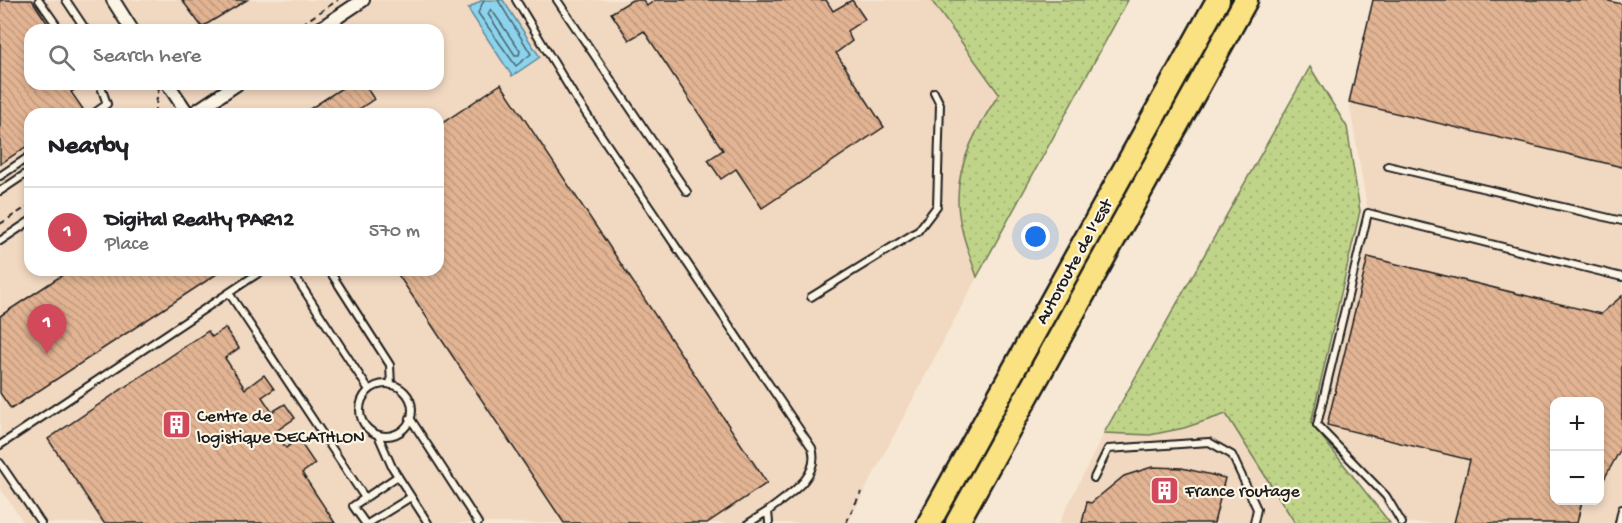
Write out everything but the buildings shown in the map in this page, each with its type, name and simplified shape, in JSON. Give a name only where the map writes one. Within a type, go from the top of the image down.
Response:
[{"type":"highway","name":"Autoroute de l’Est","points":[[929,523],[1218,0]]},
{"type":"highway","name":"Autoroute de l’Est","points":[[957,523],[1246,0]]},
{"type":"street","points":[[113,0],[128,24]]},
{"type":"street","points":[[327,24],[363,0]]},
{"type":"street","points":[[169,90],[185,108]]},
{"type":"street","points":[[199,108],[228,90]]},
{"type":"lane","points":[[39,0],[56,24]]},
{"type":"lane","points":[[66,0],[82,24]]},
{"type":"lane","points":[[516,0],[575,97],[812,448],[814,455],[812,466],[806,480],[768,511],[749,523]]},
{"type":"lane","points":[[557,0],[687,192]]},
{"type":"lane","points":[[101,108],[107,104],[104,90]]},
{"type":"lane","points":[[811,297],[918,231],[937,206],[940,104],[934,92]]},
{"type":"lane","points":[[0,176],[24,160]]},
{"type":"lane","points":[[1388,166],[1622,221]]},
{"type":"lane","points":[[0,191],[24,175]]},
{"type":"lane","points":[[1402,523],[1386,496],[1317,425],[1368,213],[1622,277]]},
{"type":"lane","points":[[0,241],[24,225]]},
{"type":"lane","points":[[0,446],[254,276]]},
{"type":"lane","points":[[295,276],[369,390]]},
{"type":"lane","points":[[333,276],[390,364],[391,385]]},
{"type":"lane","points":[[229,293],[365,498]]},
{"type":"lane","points":[[378,435],[394,434],[406,425],[410,418],[410,401],[406,393],[391,385],[383,384],[369,390],[364,396],[360,411],[365,426],[378,435],[398,476],[428,523]]},
{"type":"lane","points":[[410,418],[478,523]]},
{"type":"lane","points":[[1094,478],[1108,449],[1209,442],[1232,456],[1257,509],[1254,523]]},
{"type":"lane","points":[[0,463],[41,523]]},
{"type":"lane","points":[[365,523],[353,506],[398,476]]},
{"type":"lane","points":[[369,523],[411,496]]},
{"type":"lane","points":[[1618,523],[1622,509]]},
{"type":"lane","points":[[768,511],[769,523]]},
{"type":"path","points":[[302,24],[338,0]]},
{"type":"path","points":[[154,108],[156,90]]},
{"type":"path","points":[[0,224],[24,208]]},
{"type":"path","points":[[846,523],[861,492]]},
{"type":"shaded area","points":[[0,0],[931,0],[999,95],[979,123],[965,240],[977,277],[848,523],[24,523],[0,488]]},
{"type":"shaded area","points":[[1373,0],[1622,0],[1622,523],[1399,523],[1317,425],[1368,213],[1349,102]]},
{"type":"shaded area","points":[[1226,414],[1295,523],[1059,523],[1104,433],[1150,435],[1184,428]]},
{"type":"green space","points":[[931,0],[1128,0],[977,277],[960,220],[959,187],[961,172],[970,145],[999,94]]},
{"type":"green space","points":[[1310,67],[1347,127],[1360,211],[1311,423],[1390,523],[1295,523],[1226,414],[1184,428],[1150,435],[1104,433]]},
{"type":"water","points":[[482,0],[503,0],[540,57],[512,76],[468,9]]},
{"type":"place","name":"Digital Realty PAR12","points":[[47,354]]},
{"type":"place","name":"Centre de logistique DECATHLON","points":[[176,425]]},
{"type":"place","name":"France routage","points":[[1164,490]]}]
